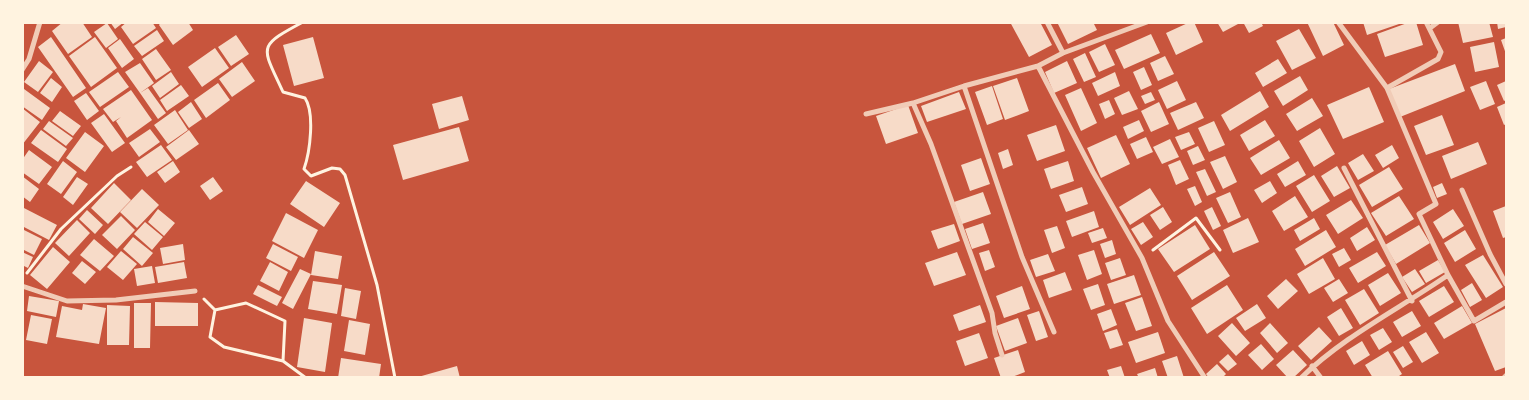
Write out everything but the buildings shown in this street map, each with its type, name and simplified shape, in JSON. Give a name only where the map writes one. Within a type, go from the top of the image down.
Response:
[{"type":"street","points":[[22,70],[29,58],[40,22]]},
{"type":"street","points":[[1047,22],[1063,53]]},
{"type":"street","points":[[866,114],[913,103],[964,86],[1038,66],[1063,53],[1147,22]]},
{"type":"street","points":[[1338,22],[1387,88],[1436,204],[1419,214],[1448,275],[1474,321],[1506,302]]},
{"type":"street","points":[[1387,88],[1438,59],[1441,52],[1426,22]]},
{"type":"street","points":[[1430,28],[1438,22]]},
{"type":"street","points":[[1038,66],[1092,172],[1142,258],[1168,321],[1205,378]]},
{"type":"street","points":[[964,86],[1022,257],[1054,332]]},
{"type":"street","points":[[913,103],[931,144],[992,312],[995,333],[1002,355]]},
{"type":"street","points":[[1344,168],[1412,301]]},
{"type":"street","points":[[1462,190],[1490,254],[1506,284]]},
{"type":"street","points":[[1301,378],[1312,366],[1362,330],[1412,301],[1448,275]]},
{"type":"street","points":[[22,286],[67,301],[116,300],[195,291]]},
{"type":"street","points":[[1312,366],[1321,378]]},
{"type":"path","points":[[303,22],[274,37],[267,48],[267,58],[283,92],[305,98],[310,106],[309,156],[304,169],[311,176],[332,168],[340,169],[345,175],[377,285],[395,378]]},
{"type":"path","points":[[22,279],[61,229],[117,176],[131,167]]},
{"type":"path","points":[[1142,258],[1196,218],[1220,250]]},
{"type":"path","points":[[195,291],[215,310]]},
{"type":"path","points":[[215,310],[246,303],[286,321],[283,361]]},
{"type":"path","points":[[215,310],[210,337],[224,347],[283,361],[306,378]]}]
